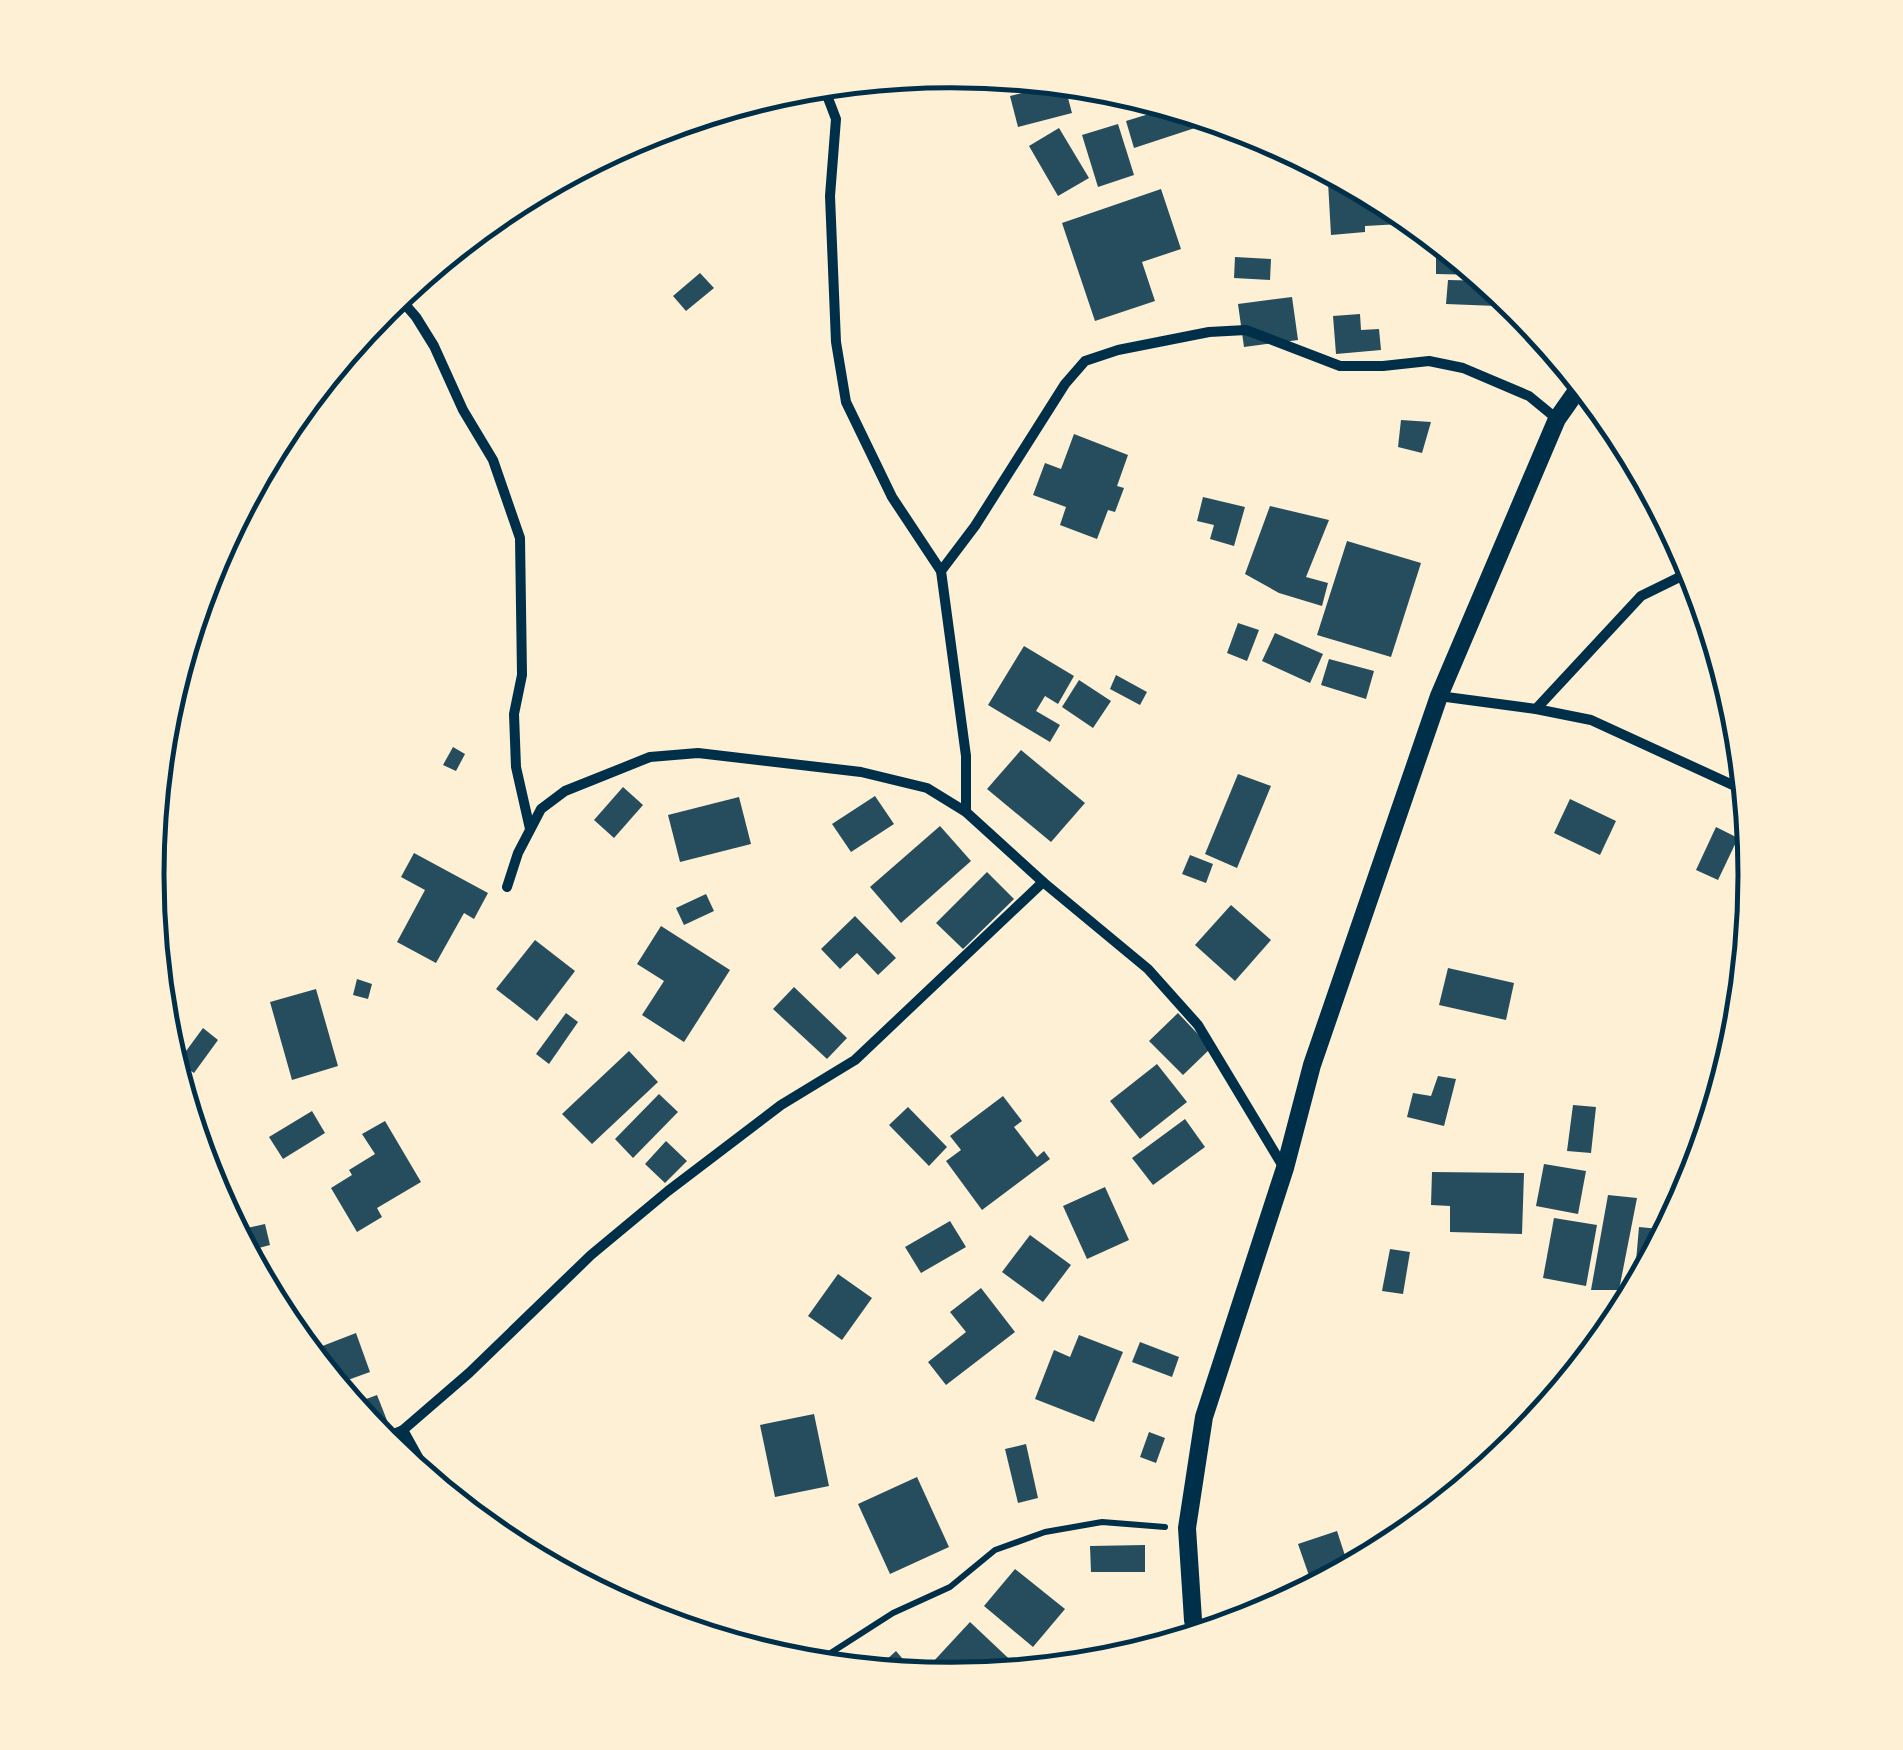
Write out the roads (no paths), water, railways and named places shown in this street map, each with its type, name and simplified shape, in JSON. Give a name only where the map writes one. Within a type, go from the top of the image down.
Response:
[{"type":"street","points":[[828,98],[836,119],[830,196],[836,342],[846,402],[892,497],[942,571],[966,756],[966,812]]},
{"type":"street","points":[[407,307],[434,346],[463,410],[494,460],[520,538],[522,674],[514,714],[516,767],[530,829]]},
{"type":"street","points":[[942,571],[1066,384],[1085,361],[1118,350],[1209,332],[1246,330],[1340,366],[1429,361],[1464,368],[1529,396],[1557,419]]},
{"type":"street","points":[[1193,1625],[1187,1528],[1204,1417],[1285,1168],[1312,1065],[1439,696],[1557,419],[1575,395]]},
{"type":"street","points":[[1536,708],[1641,596],[1680,577]]},
{"type":"street","points":[[1439,696],[1536,708],[1591,720],[1733,785]]},
{"type":"street","points":[[507,887],[541,808],[582,783],[650,758],[698,752],[861,772],[927,788],[966,812],[1148,969],[1198,1025],[1285,1168]]},
{"type":"street","points":[[396,1433],[469,1373],[591,1255],[668,1191],[781,1105],[855,1060],[1043,882]]},
{"type":"street","points":[[403,1430],[414,1450]]}]
